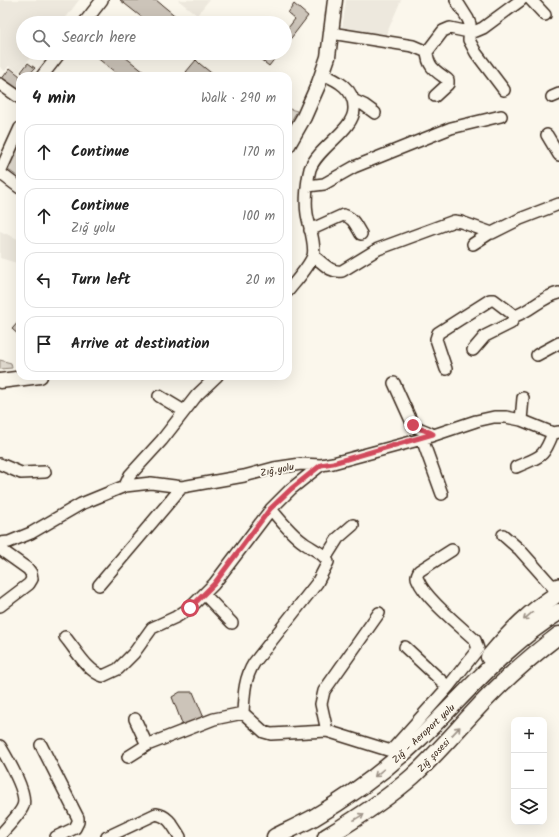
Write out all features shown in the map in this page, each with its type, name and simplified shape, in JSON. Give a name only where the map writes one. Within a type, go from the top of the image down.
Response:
[{"type":"highway","points":[[419,739],[502,641],[532,612],[559,593]]},
{"type":"highway","name":"Zığ - Aeroport yolu","points":[[274,837],[312,819],[351,794],[393,756],[419,739],[517,643],[559,612]]},
{"type":"highway","points":[[528,658],[559,635]]},
{"type":"highway","points":[[528,658],[559,641]]},
{"type":"highway","name":"Zığ şosesi","points":[[326,837],[368,812],[412,777],[432,758],[492,693],[528,658]]},
{"type":"main road","points":[[292,138],[304,117],[328,57],[335,0]]},
{"type":"main road","points":[[0,381],[16,379]]},
{"type":"street","points":[[89,16],[102,0]]},
{"type":"street","points":[[456,0],[470,24],[469,40],[476,53],[504,90]]},
{"type":"street","points":[[435,96],[448,84],[448,80],[431,68],[427,60],[427,52],[443,31],[450,28],[469,32],[476,31],[483,28],[521,0]]},
{"type":"street","points":[[531,0],[545,15]]},
{"type":"street","points":[[331,33],[413,46],[427,52]]},
{"type":"street","points":[[45,72],[55,60]]},
{"type":"street","points":[[292,285],[313,256],[307,213],[310,169],[320,153],[348,124],[353,116],[353,100],[350,92],[337,80],[322,74]]},
{"type":"street","points":[[0,84],[16,95]]},
{"type":"street","points":[[353,100],[364,105],[375,113]]},
{"type":"street","points":[[308,186],[324,184],[354,167],[451,128],[501,116]]},
{"type":"street","points":[[547,135],[559,155]]},
{"type":"street","points":[[16,137],[0,172],[16,185]]},
{"type":"street","points":[[473,244],[490,233],[520,218],[559,204]]},
{"type":"street","points":[[310,230],[343,215],[352,219],[361,234]]},
{"type":"street","points":[[313,256],[331,271],[336,272],[342,271],[378,248],[454,222],[461,222],[490,233]]},
{"type":"street","points":[[473,350],[484,336],[511,323],[515,316],[522,314],[553,294],[559,293]]},
{"type":"street","points":[[446,369],[436,339],[438,333],[490,300],[494,300],[515,316]]},
{"type":"street","points":[[537,355],[559,343]]},
{"type":"street","points":[[125,486],[130,475],[162,440],[197,395],[213,380]]},
{"type":"street","points":[[394,383],[413,425],[419,430],[433,434]]},
{"type":"street","points":[[159,396],[184,411]]},
{"type":"street","points":[[521,420],[523,398]]},
{"type":"street","name":"Zığ yolu","points":[[0,543],[9,542],[31,533],[81,504],[125,486],[151,483],[182,487],[244,476],[274,468],[301,464],[321,465],[333,463],[422,439],[433,434],[476,421],[494,418],[506,417],[521,420],[556,432]]},
{"type":"street","points":[[516,467],[541,456],[556,432]]},
{"type":"street","points":[[422,439],[442,494]]},
{"type":"street","points":[[0,464],[21,473],[45,472]]},
{"type":"street","points":[[65,637],[88,667],[96,674],[103,676],[118,669],[134,653],[152,628],[176,617],[190,608],[214,584],[270,509],[291,489],[321,465]]},
{"type":"street","points":[[100,585],[182,487]]},
{"type":"street","points":[[243,713],[245,685],[248,672],[317,583],[328,562],[326,557],[304,544],[293,534],[270,509]]},
{"type":"street","points":[[326,557],[338,538],[353,525]]},
{"type":"street","points":[[503,535],[520,550],[552,586],[559,584]]},
{"type":"street","points":[[0,549],[28,569],[32,579],[30,584],[0,606]]},
{"type":"street","points":[[243,713],[264,732],[271,734],[327,731],[393,756],[478,649],[475,640],[427,595],[418,581],[417,576],[419,571],[452,550]]},
{"type":"street","points":[[204,594],[232,623]]},
{"type":"street","points":[[327,731],[321,704],[324,691],[379,613]]},
{"type":"street","points":[[405,647],[448,687]]},
{"type":"street","points":[[128,757],[147,745],[214,719],[243,713]]},
{"type":"street","points":[[135,719],[147,745]]},
{"type":"street","points":[[41,745],[78,822],[75,828],[56,837]]},
{"type":"street","points":[[0,746],[5,765],[17,774],[24,802],[23,807],[0,837]]},
{"type":"street","points":[[107,837],[156,814],[163,815],[169,820],[180,837]]},
{"type":"shaded area","points":[[0,0],[79,0],[67,16],[16,16],[16,60],[28,60],[19,72],[9,66],[5,71],[0,67]]},
{"type":"shaded area","points":[[178,0],[209,0],[197,15]]},
{"type":"shaded area","points":[[346,0],[401,0],[386,35],[342,30]]},
{"type":"shaded area","points":[[292,110],[297,111],[292,119]]},
{"type":"shaded area","points":[[16,151],[16,175],[7,169]]},
{"type":"shaded area","points":[[0,231],[16,238],[16,263],[0,258]]},
{"type":"shaded area","points":[[0,360],[11,363],[12,368],[0,369]]},
{"type":"building","points":[[120,0],[156,0],[175,16],[140,16]]},
{"type":"building","points":[[294,4],[308,16],[292,37],[292,23],[295,19],[288,13]]},
{"type":"building","points":[[100,60],[129,60],[144,72],[115,72]]},
{"type":"building","points":[[196,60],[210,72],[186,72]]},
{"type":"building","points":[[261,60],[274,60],[269,66]]},
{"type":"building","points":[[28,63],[35,68],[32,72],[21,72]]},
{"type":"building","points":[[10,68],[16,73],[16,91],[1,80]]},
{"type":"building","points":[[16,324],[16,332],[12,329]]},
{"type":"building","points":[[180,692],[193,692],[204,718],[183,726],[172,697]]},
{"type":"route","points":[[190,608],[214,584],[270,509],[291,489],[321,465],[422,439],[433,434],[419,430],[413,425]]}]
